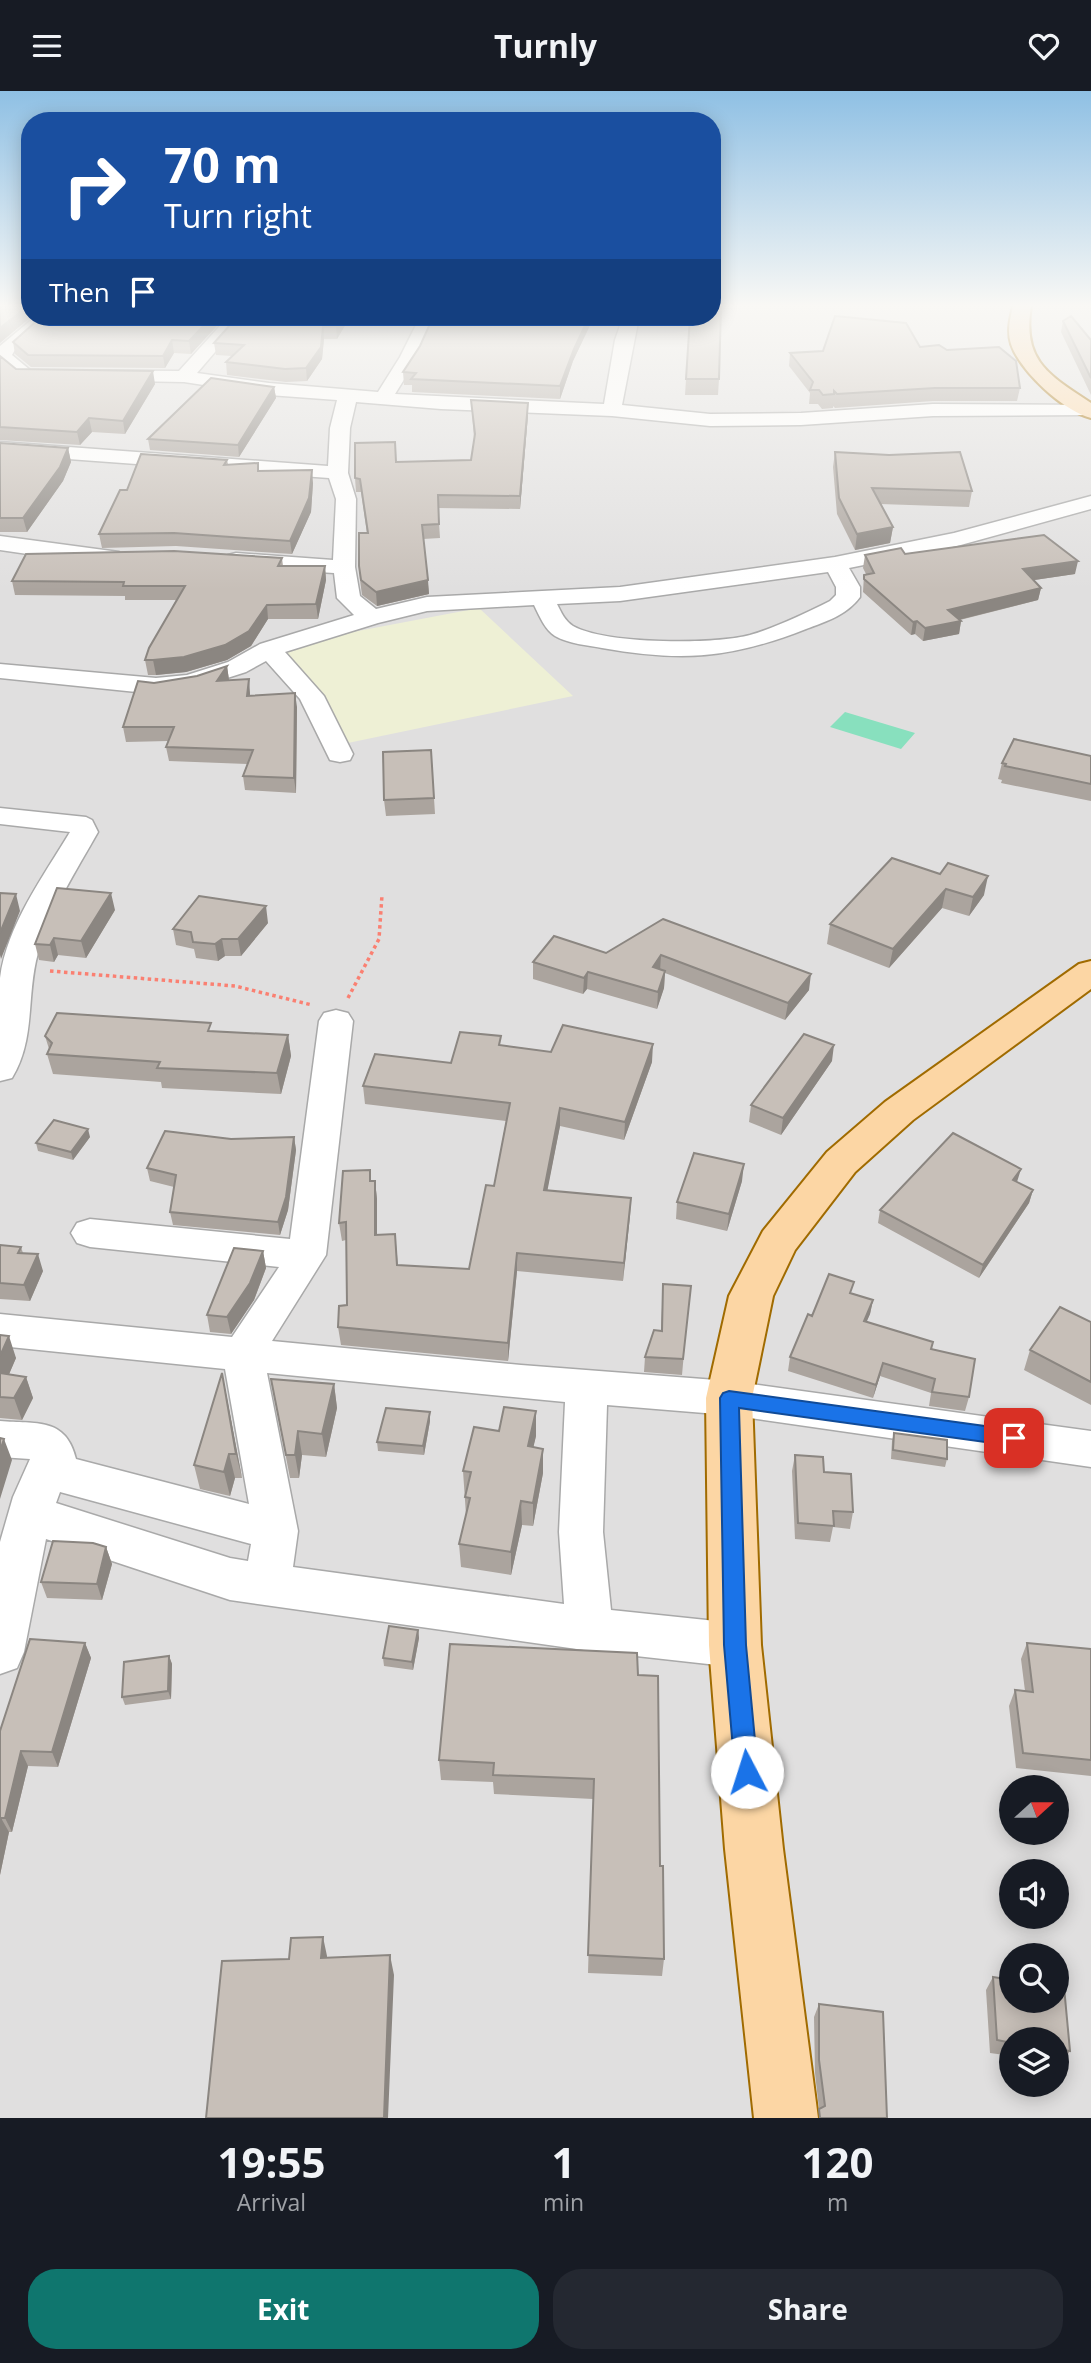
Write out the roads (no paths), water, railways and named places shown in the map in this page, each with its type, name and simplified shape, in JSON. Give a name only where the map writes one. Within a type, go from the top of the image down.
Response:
[{"type":"main road","points":[[786,2118],[754,1849],[735,1645],[729,1398],[751,1296],[778,1242],[841,1163],[899,1111],[1091,972]]},
{"type":"street","points":[[347,401],[340,428],[338,473],[345,499],[344,567],[349,598],[371,617]]},
{"type":"street","points":[[419,401],[612,410],[671,417],[734,420],[933,411],[1088,411]]},
{"type":"street","points":[[612,410],[614,401]]},
{"type":"street","points":[[0,448],[338,473]]},
{"type":"street","points":[[0,671],[156,686],[215,676],[269,649],[371,617],[427,604],[620,594],[835,564],[957,539],[1091,502]]},
{"type":"street","points":[[1063,510],[1091,523]]},
{"type":"street","points":[[0,543],[31,546],[85,558],[137,557]]},
{"type":"street","points":[[218,559],[344,567]]},
{"type":"street","points":[[542,599],[562,630],[577,636],[640,647],[678,649],[739,645],[773,635],[838,606],[848,597],[848,587],[835,564]]},
{"type":"street","points":[[269,649],[311,696],[340,754]]},
{"type":"street","points":[[0,816],[76,823],[82,826],[84,832],[9,968],[10,1054],[0,1070]]},
{"type":"street","points":[[267,1584],[276,1531],[243,1353],[307,1255],[336,1021]]},
{"type":"street","points":[[90,1233],[307,1255]]},
{"type":"street","points":[[0,1330],[521,1382],[729,1398],[1091,1449]]},
{"type":"street","points":[[586,1386],[581,1530],[583,1574],[591,1629]]},
{"type":"street","points":[[0,1439],[45,1442],[52,1449],[55,1459],[46,1470],[30,1515],[0,1653]]},
{"type":"street","points":[[46,1470],[276,1531]]},
{"type":"street","points":[[30,1515],[230,1579],[591,1629],[735,1645]]}]
